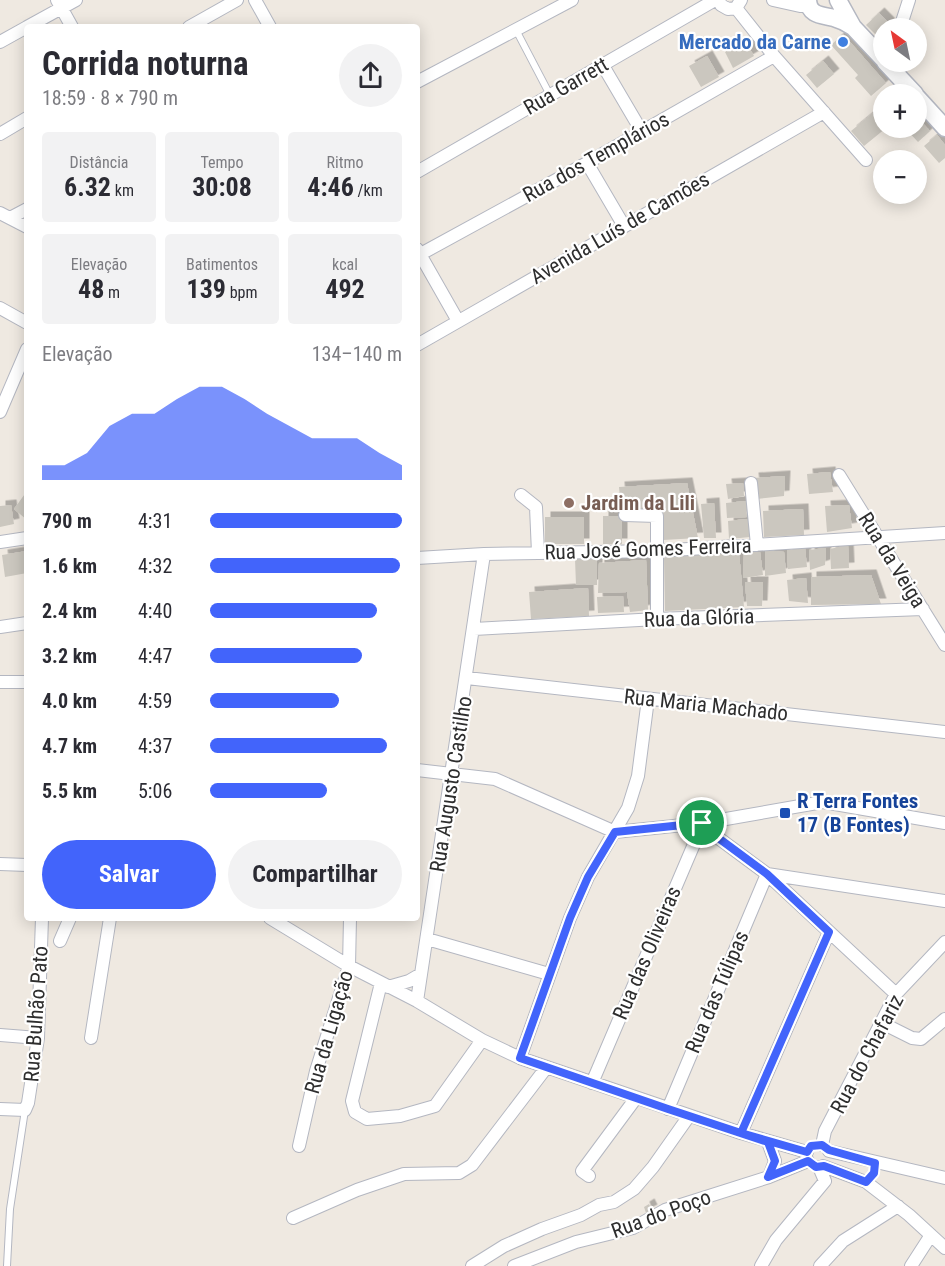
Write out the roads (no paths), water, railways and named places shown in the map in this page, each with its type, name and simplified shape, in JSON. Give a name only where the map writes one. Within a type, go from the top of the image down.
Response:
[{"type":"street","points":[[31,24],[59,4],[76,0]]},
{"type":"street","points":[[194,24],[237,0]]},
{"type":"street","points":[[255,0],[268,24]]},
{"type":"street","points":[[420,80],[572,0]]},
{"type":"street","points":[[717,0],[728,9],[738,4],[774,56],[866,160]]},
{"type":"street","name":"Rua Garrett","points":[[420,170],[717,0]]},
{"type":"street","points":[[773,0],[800,6],[810,5],[832,13],[838,0]]},
{"type":"street","points":[[838,0],[853,27]]},
{"type":"street","points":[[903,18],[909,0]]},
{"type":"street","points":[[59,4],[70,24]]},
{"type":"street","points":[[810,5],[853,27],[873,48]]},
{"type":"street","points":[[0,42],[24,29]]},
{"type":"street","name":"Rua dos Templários","points":[[420,252],[587,163],[774,56]]},
{"type":"street","points":[[602,64],[642,132]]},
{"type":"street","points":[[896,72],[906,84]]},
{"type":"street","points":[[927,108],[945,128]]},
{"type":"street","name":"Avenida Luís de Camões","points":[[420,343],[824,112]]},
{"type":"street","points":[[0,134],[24,120]]},
{"type":"street","points":[[587,163],[624,226]]},
{"type":"street","points":[[5,215],[24,210]]},
{"type":"street","points":[[5,215],[24,225]]},
{"type":"street","points":[[420,256],[458,321]]},
{"type":"street","points":[[0,308],[24,321]]},
{"type":"street","points":[[2,405],[24,356]]},
{"type":"street","name":"Rua da Veiga","points":[[839,475],[945,645]]},
{"type":"street","points":[[751,483],[758,545]]},
{"type":"street","points":[[521,495],[536,507],[538,553]]},
{"type":"street","points":[[625,515],[657,516],[657,619]]},
{"type":"street","name":"Rua José Gomes Ferreira","points":[[420,558],[484,554],[657,551],[945,533]]},
{"type":"street","points":[[0,542],[24,538]]},
{"type":"street","name":"Rua Augusto Castilho","points":[[417,1001],[484,554]]},
{"type":"street","name":"Rua da Glória","points":[[474,629],[657,619],[923,609]]},
{"type":"street","points":[[0,627],[24,623]]},
{"type":"street","name":"Rua Maria Machado","points":[[467,678],[945,732]]},
{"type":"street","points":[[0,682],[24,682]]},
{"type":"street","points":[[520,1058],[570,918],[588,877],[628,808],[638,776],[648,699]]},
{"type":"street","points":[[420,770],[495,779],[615,832],[702,823],[824,802],[945,823]]},
{"type":"street","points":[[702,823],[767,874],[896,994]]},
{"type":"street","name":"Rua das Oliveiras","points":[[592,1083],[702,823]]},
{"type":"street","points":[[0,864],[24,865]]},
{"type":"street","points":[[767,874],[945,901]]},
{"type":"street","name":"Rua das Túlipas","points":[[668,1109],[767,874]]},
{"type":"street","points":[[787,893],[796,878]]},
{"type":"street","name":"Rua Bulhão Pato","points":[[25,1110],[38,1038],[42,921]]},
{"type":"street","points":[[60,941],[69,921]]},
{"type":"street","points":[[91,1038],[110,921]]},
{"type":"street","points":[[275,921],[349,966],[417,1001],[482,1040],[520,1058],[768,1142],[866,1182],[898,1206],[945,1248]]},
{"type":"street","name":"Rua da Ligação","points":[[299,1146],[316,1071],[349,966],[350,921]]},
{"type":"street","points":[[741,1133],[829,932]]},
{"type":"street","points":[[427,939],[549,974]]},
{"type":"street","name":"Rua do Chafariz","points":[[814,1162],[830,1158],[825,1148],[825,1131],[896,994],[945,942]]},
{"type":"street","points":[[385,985],[409,981],[421,974]]},
{"type":"street","points":[[385,985],[352,1101],[355,1112],[367,1119],[400,1116],[435,1106],[482,1040]]},
{"type":"street","points":[[882,1023],[912,1038],[921,1039],[945,1019]]},
{"type":"street","points":[[0,1035],[38,1038]]},
{"type":"street","points":[[294,1218],[357,1190],[404,1174],[459,1173],[472,1165],[546,1068]]},
{"type":"street","points":[[589,1176],[582,1171],[636,1098]]},
{"type":"street","points":[[0,1108],[25,1110]]},
{"type":"street","points":[[472,1266],[504,1246],[581,1215],[599,1205],[614,1202],[634,1189],[689,1116]]},
{"type":"street","points":[[768,1142],[775,1161],[768,1177]]},
{"type":"street","name":"Rua do Poço","points":[[514,1266],[576,1242],[633,1228],[665,1210],[814,1162],[811,1146],[825,1148]]},
{"type":"street","points":[[825,1148],[875,1163],[945,1178]]},
{"type":"street","points":[[761,1266],[776,1240],[825,1181],[814,1162]]},
{"type":"street","points":[[820,1266],[858,1230],[898,1206]]},
{"type":"street","points":[[911,1266],[932,1235]]},
{"type":"lane","points":[[516,30],[550,95]]},
{"type":"lane","points":[[7,1266],[10,1209],[25,1110]]},
{"type":"lane","points":[[866,1182],[874,1173],[875,1163]]},
{"type":"lane","points":[[825,1181],[845,1174]]},
{"type":"place","name":"Mercado da Carne","points":[[843,42]]},
{"type":"place","name":"Jardim da Lili","points":[[569,503]]},
{"type":"place","name":"R Terra Fontes 17 (B Fontes)","points":[[785,813]]}]
